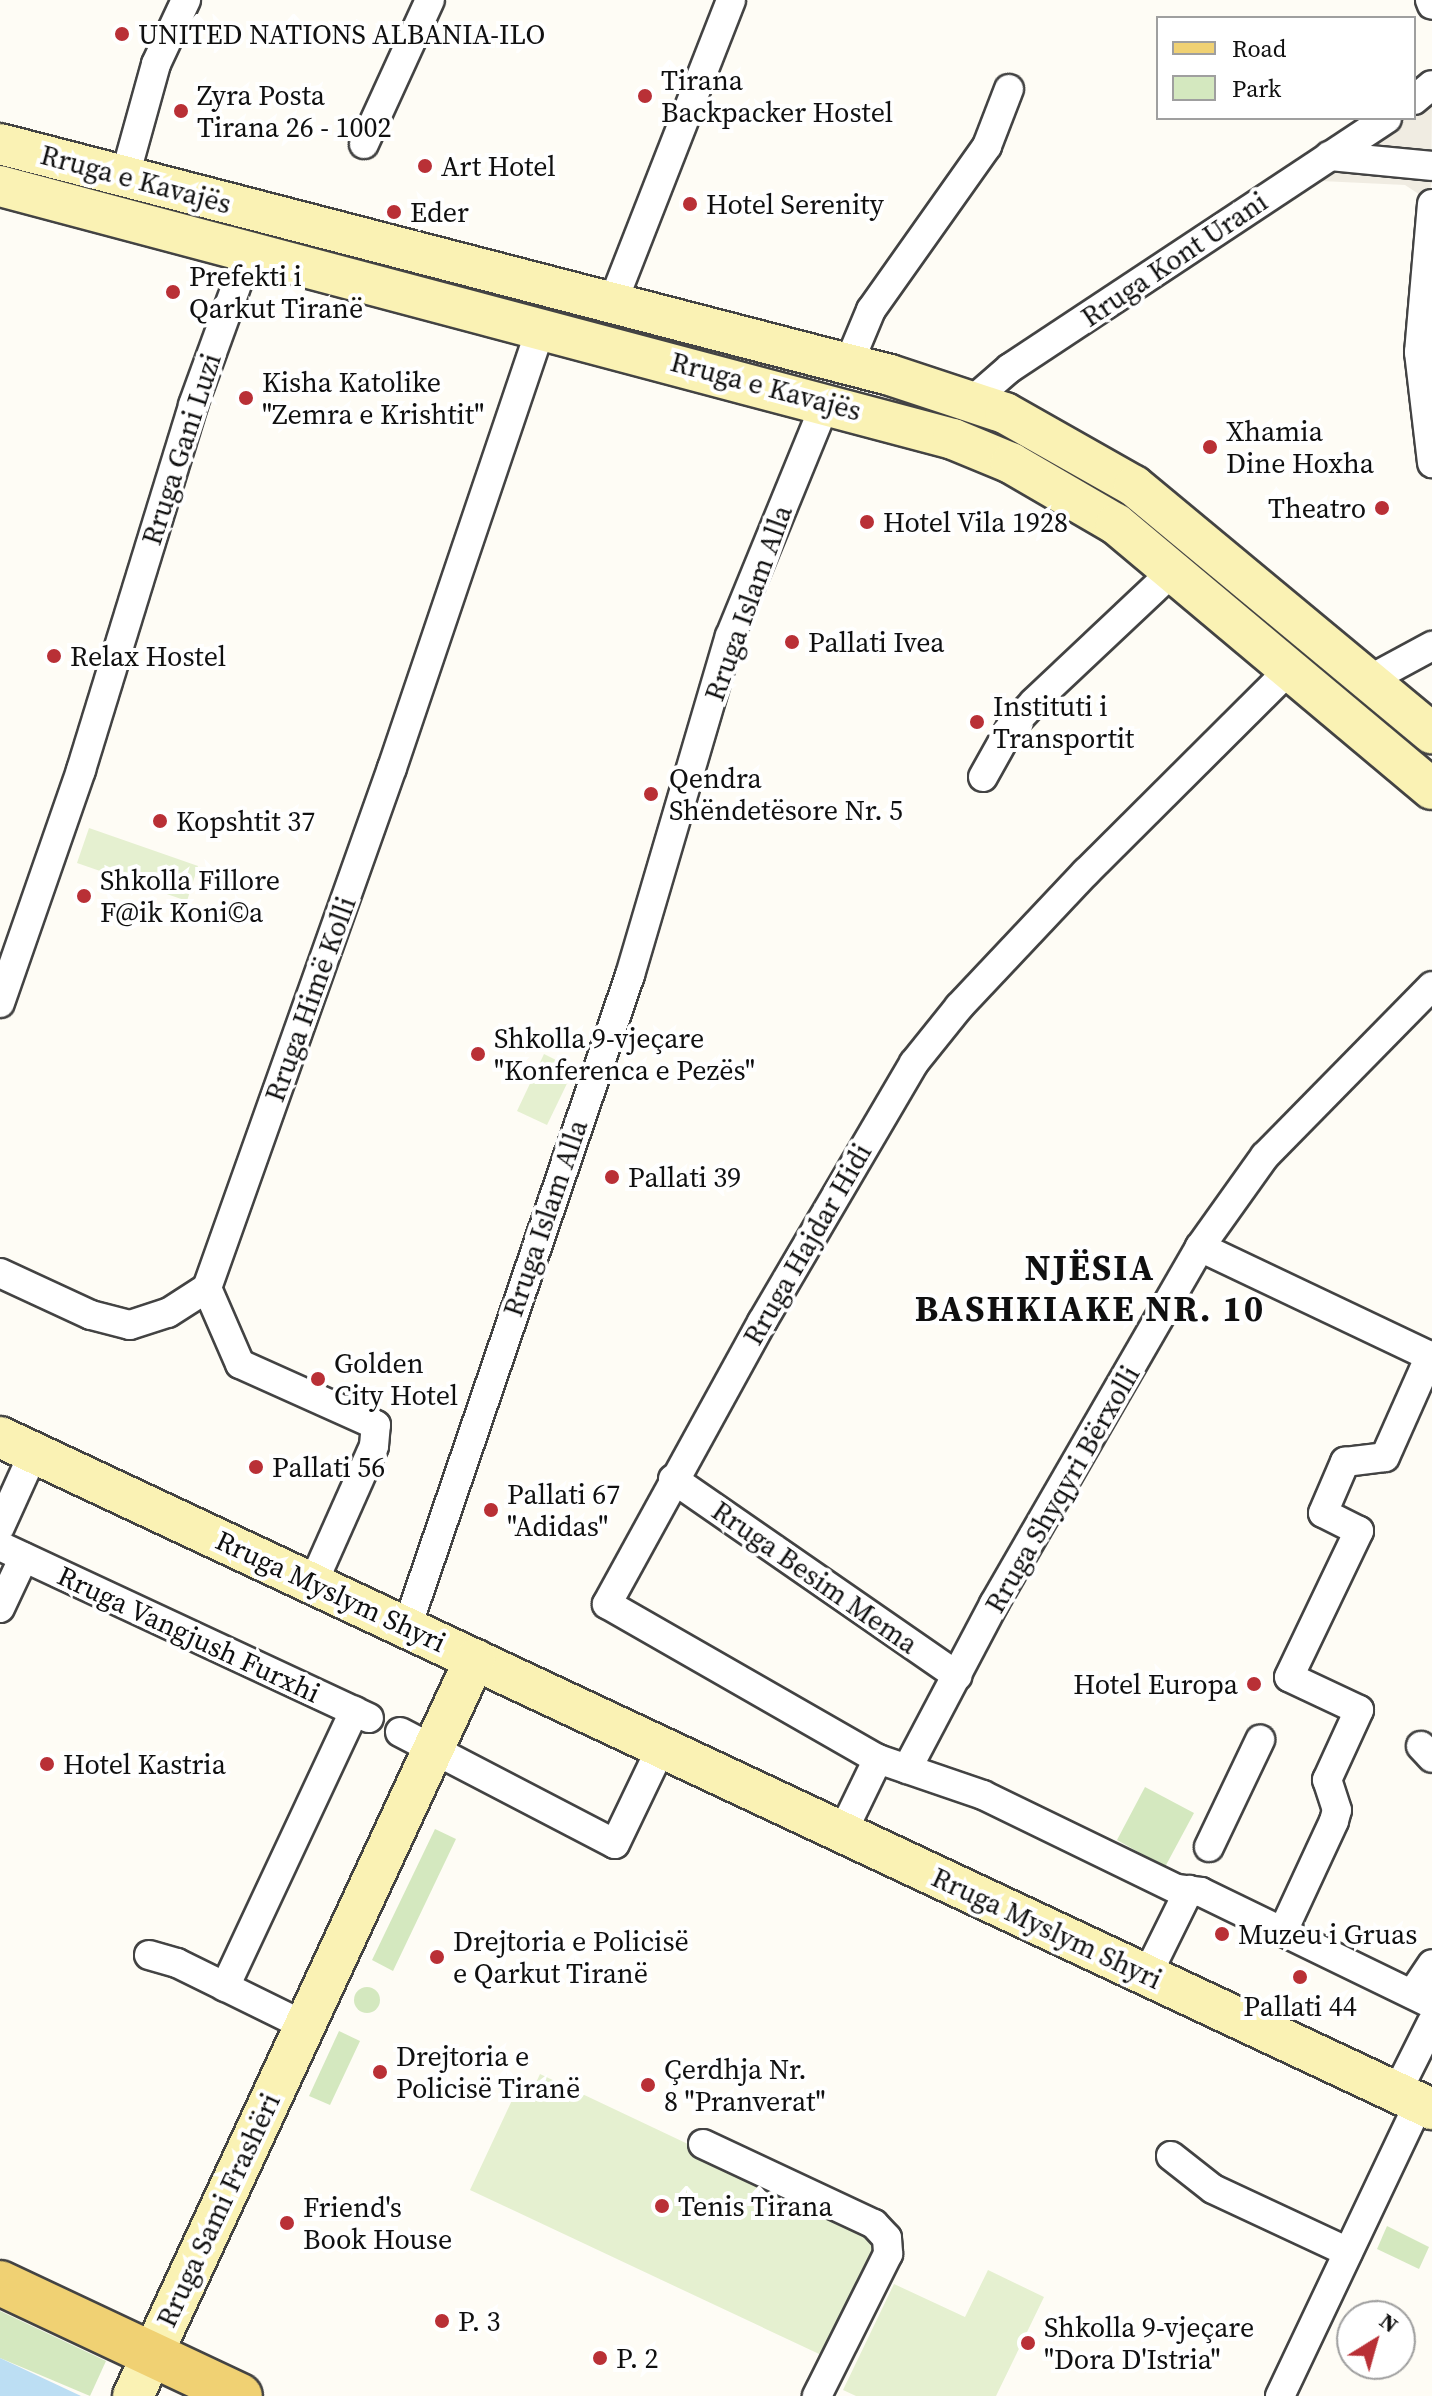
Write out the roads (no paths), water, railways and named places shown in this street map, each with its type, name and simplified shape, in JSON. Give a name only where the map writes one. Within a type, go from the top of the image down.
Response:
[{"type":"main road","name":"Rruga e Kavajës","points":[[0,144],[973,400],[1030,424],[1134,486],[1432,733]]},
{"type":"main road","name":"Rruga e Kavajës","points":[[0,186],[826,402],[953,439],[1075,498],[1174,570],[1432,789]]},
{"type":"main road","points":[[953,439],[973,400]]},
{"type":"main road","name":"Rruga Myslym Shyri","points":[[17,1444],[1416,2101]]},
{"type":"main road","name":"Rruga Sami Frashëri","points":[[142,2377],[303,2025],[416,1742],[475,1659]]},
{"type":"main road","points":[[0,2283],[142,2377],[240,2396]]},
{"type":"street","points":[[125,176],[156,64],[186,0]]},
{"type":"street","points":[[364,144],[430,0]]},
{"type":"street","points":[[612,304],[731,0]]},
{"type":"street","points":[[1416,98],[1432,85]]},
{"type":"street","points":[[848,365],[871,310],[987,146],[1009,89]]},
{"type":"street","name":"Rruga Kont Urani","points":[[973,400],[1010,368],[1382,121]]},
{"type":"street","points":[[1329,156],[1432,166]]},
{"type":"street","points":[[1431,200],[1419,352],[1432,463]]},
{"type":"street","name":"Rruga Gani Luzi","points":[[0,1003],[119,649],[193,405],[249,251]]},
{"type":"street","name":"Rruga Himë Kolli","points":[[207,1288],[392,768],[541,327]]},
{"type":"street","name":"Rruga Islam Alla","points":[[407,1627],[630,975],[730,636],[826,402]]},
{"type":"street","points":[[983,777],[1011,727],[1034,702],[1174,570]]},
{"type":"street","points":[[1369,680],[1432,646]]},
{"type":"street","name":"Rruga Hajdar Hidi","points":[[907,1769],[878,1759],[607,1604],[673,1479],[914,1063],[959,1007],[1086,872],[1290,669]]},
{"type":"street","name":"Rruga Shyqyri Bërxolli","points":[[907,1769],[1200,1247],[1265,1156],[1432,986]]},
{"type":"street","points":[[1200,1247],[1431,1356],[1385,1457],[1345,1462],[1323,1513],[1359,1531],[1289,1677],[1359,1710],[1327,1780],[1337,1810],[1334,1821],[1283,1931]]},
{"type":"street","points":[[0,1273],[91,1315],[130,1325],[168,1313],[207,1288],[240,1364],[376,1425],[374,1446],[313,1583]]},
{"type":"street","points":[[0,1527],[17,1444]]},
{"type":"street","name":"Rruga Besim Mema","points":[[673,1479],[957,1676]]},
{"type":"street","name":"Rruga Vangjush Furxhi","points":[[0,1608],[12,1551],[362,1714],[225,1987]]},
{"type":"street","points":[[1209,1847],[1260,1740]]},
{"type":"street","points":[[416,1742],[615,1844],[662,1746]]},
{"type":"street","points":[[843,1831],[878,1759]]},
{"type":"street","points":[[907,1769],[983,1795],[1177,1889],[1189,1890],[1283,1931],[1422,1999],[1432,1964]]},
{"type":"street","points":[[1147,1975],[1189,1890]]},
{"type":"street","points":[[149,1955],[303,2025]]},
{"type":"street","points":[[1280,2396],[1416,2101],[1432,2022]]},
{"type":"street","points":[[703,2144],[874,2224],[887,2238],[888,2254],[817,2396]]},
{"type":"street","points":[[1171,2156],[1213,2189],[1348,2252]]},
{"type":"water","points":[[0,2358],[81,2396],[0,2396]]},
{"type":"place","name":"UNITED NATIONS ALBANIA-ILO","points":[[122,34]]},
{"type":"place","name":"Tirana Backpacker Hostel","points":[[645,96]]},
{"type":"place","name":"Zyra Posta Tirana 26 - 1002","points":[[181,111]]},
{"type":"place","name":"Art Hotel","points":[[425,166]]},
{"type":"place","name":"Hotel Serenity","points":[[690,204]]},
{"type":"place","name":"Eder","points":[[394,212]]},
{"type":"place","name":"Prefekti i Qarkut Tiranë","points":[[173,292]]},
{"type":"place","name":"Kisha Katolike \"Zemra e Krishtit\"","points":[[246,398]]},
{"type":"place","name":"Xhamia Dine Hoxha","points":[[1210,447]]},
{"type":"place","name":"Theatro","points":[[1382,508]]},
{"type":"place","name":"Hotel Vila 1928","points":[[867,522]]},
{"type":"place","name":"Pallati Ivea","points":[[792,642]]},
{"type":"place","name":"Relax Hostel","points":[[54,656]]},
{"type":"place","name":"Instituti i Transportit","points":[[977,722]]},
{"type":"place","name":"Qendra Shëndetësore Nr. 5","points":[[651,794]]},
{"type":"place","name":"Kopshtit 37","points":[[160,821]]},
{"type":"place","name":"Shkolla Fillore F@ik Koni©a","points":[[84,896]]},
{"type":"place","name":"Shkolla 9-vjeçare \"Konferenca e Pezës\"","points":[[478,1054]]},
{"type":"place","name":"Pallati 39","points":[[612,1177]]},
{"type":"place","name":"Golden City Hotel","points":[[318,1379]]},
{"type":"place","name":"Pallati 56","points":[[256,1467]]},
{"type":"place","name":"Pallati 67 \"Adidas\"","points":[[491,1510]]},
{"type":"place","name":"Hotel Europa","points":[[1254,1684]]},
{"type":"place","name":"Hotel Kastria","points":[[47,1764]]},
{"type":"place","name":"Muzeu i Gruas","points":[[1222,1934]]},
{"type":"place","name":"Drejtoria e Policisë e Qarkut Tiranë","points":[[437,1957]]},
{"type":"place","name":"Pallati 44","points":[[1300,1977]]},
{"type":"place","name":"Drejtoria e Policisë Tiranë","points":[[380,2072]]},
{"type":"place","name":"Çerdhja Nr. 8 \"Pranverat\"","points":[[648,2085]]},
{"type":"place","name":"Tenis Tirana","points":[[662,2206]]},
{"type":"place","name":"Friend's Book House","points":[[287,2223]]},
{"type":"place","name":"P. 3","points":[[442,2321]]},
{"type":"place","name":"Shkolla 9-vjeçare \"Dora D'Istria\"","points":[[1028,2343]]},
{"type":"place","name":"P. 2","points":[[600,2358]]},
{"type":"district","name":"NJËSIA BASHKIAKE NR. 10","points":[[1090,1288]]}]
